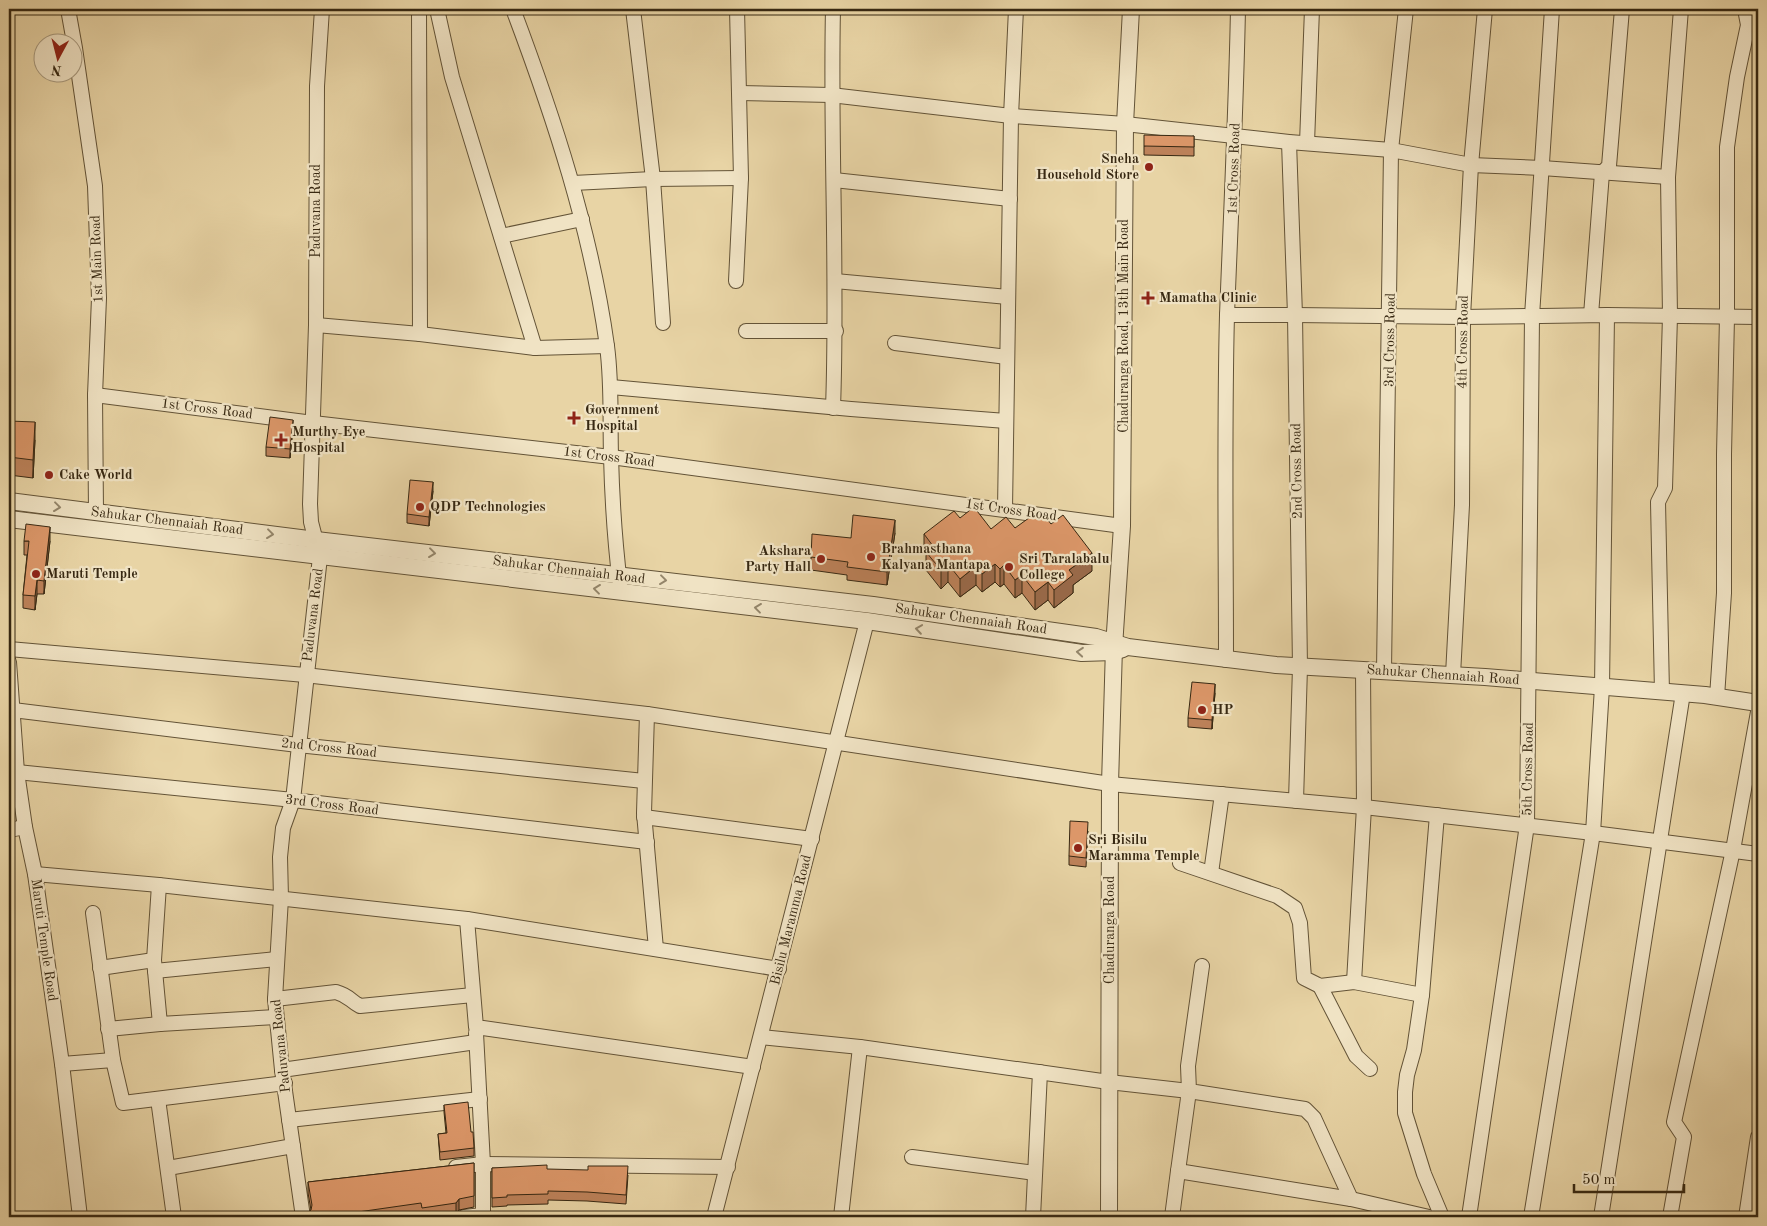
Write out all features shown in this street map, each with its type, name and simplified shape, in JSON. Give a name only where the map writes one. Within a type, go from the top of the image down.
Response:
[{"type":"street","name":"1st Main Road","points":[[68,9],[95,186],[99,298],[95,395],[96,512]]},
{"type":"street","name":"Paduvana Road","points":[[304,1217],[303,1185],[293,1146],[289,1120],[275,999],[280,857],[283,828],[293,800],[320,557],[311,522],[310,504],[316,325],[317,86],[322,9]]},
{"type":"street","points":[[419,9],[420,334]]},
{"type":"street","points":[[437,9],[452,77],[535,348]]},
{"type":"street","points":[[513,9],[533,61],[573,183],[607,346],[611,387],[611,457],[621,592]]},
{"type":"street","points":[[633,9],[652,179],[662,323]]},
{"type":"street","points":[[736,280],[741,178],[737,9]]},
{"type":"street","points":[[833,9],[831,95],[836,281],[833,408]]},
{"type":"street","points":[[1005,509],[1011,116],[1016,9]]},
{"type":"street","name":"Chaduranga Road, 13th Main Road","points":[[1119,647],[1122,526],[1125,124],[1130,9]]},
{"type":"street","name":"1st Cross Road","points":[[1226,660],[1225,444],[1227,316],[1235,136],[1238,9]]},
{"type":"street","points":[[1307,143],[1312,9]]},
{"type":"street","name":"3rd Cross Road","points":[[1384,671],[1391,150],[1406,9]]},
{"type":"street","name":"4th Cross Road","points":[[1453,675],[1462,505],[1463,317],[1471,165],[1485,9]]},
{"type":"street","name":"5th Cross Road","points":[[1469,1217],[1527,825],[1532,316],[1552,9]]},
{"type":"street","points":[[1591,315],[1602,174],[1609,166],[1622,9]]},
{"type":"street","points":[[1662,692],[1658,502],[1665,488],[1670,316],[1668,178],[1681,9]]},
{"type":"street","points":[[1717,697],[1724,593],[1727,147],[1737,77],[1748,26],[1745,9]]},
{"type":"street","points":[[1757,9],[1758,15]]},
{"type":"street","points":[[740,93],[831,95],[1011,116],[1125,124],[1289,142],[1391,150],[1471,165],[1542,168],[1668,178]]},
{"type":"street","name":"2nd Cross Road","points":[[1289,142],[1295,315],[1300,667],[1296,801]]},
{"type":"street","points":[[573,183],[652,179],[741,178]]},
{"type":"street","points":[[834,180],[1010,199]]},
{"type":"street","points":[[501,236],[582,219]]},
{"type":"street","points":[[836,281],[1008,297]]},
{"type":"street","points":[[1227,316],[1463,317],[1607,315],[1758,318]]},
{"type":"street","points":[[1531,1217],[1593,833],[1602,687],[1607,315]]},
{"type":"street","points":[[316,325],[420,334],[535,348],[607,346]]},
{"type":"street","points":[[746,331],[836,331]]},
{"type":"street","points":[[895,343],[1007,357]]},
{"type":"street","points":[[611,387],[833,408],[1006,421]]},
{"type":"street","name":"1st Cross Road","points":[[95,395],[313,423],[611,457],[1122,526]]},
{"type":"street","name":"Sahukar Chennaiah Road","points":[[9,500],[316,540],[873,605],[1096,637],[1119,647]]},
{"type":"street","name":"Sahukar Chennaiah Road","points":[[9,518],[320,557],[867,621],[1082,652],[1119,647],[1300,667],[1453,675],[1717,697],[1758,703]]},
{"type":"street","name":"Bisilu Maramma Road","points":[[714,1217],[867,621]]},
{"type":"street","name":"Chaduranga Road","points":[[1109,1217],[1110,784],[1119,647]]},
{"type":"street","points":[[9,649],[306,675],[647,714],[1110,784],[1364,807],[1758,854]]},
{"type":"street","name":"Maruti Temple Road","points":[[9,662],[14,710],[17,772],[35,874],[62,1064],[80,1217]]},
{"type":"street","points":[[1354,982],[1364,807],[1363,670]]},
{"type":"street","points":[[1601,1217],[1683,694]]},
{"type":"street","name":"2nd Cross Road","points":[[14,710],[298,745],[644,781]]},
{"type":"street","points":[[1670,1217],[1684,1137],[1674,1122],[1733,850],[1753,776],[1758,712]]},
{"type":"street","points":[[647,714],[644,817],[656,949]]},
{"type":"street","name":"3rd Cross Road","points":[[17,772],[293,800],[647,842]]},
{"type":"street","points":[[1210,873],[1222,794]]},
{"type":"street","points":[[1437,815],[1422,995],[1414,1050],[1404,1092],[1405,1113],[1424,1174],[1442,1217]]},
{"type":"street","points":[[644,817],[812,839]]},
{"type":"street","points":[[9,830],[26,827]]},
{"type":"street","points":[[1180,863],[1277,896],[1295,908],[1300,923],[1304,978],[1320,986],[1354,982],[1422,995]]},
{"type":"street","points":[[35,874],[159,885],[467,919],[779,969]]},
{"type":"street","points":[[159,885],[154,965],[160,1024]]},
{"type":"street","points":[[93,913],[108,1029],[123,1103],[158,1099],[476,1042]]},
{"type":"street","points":[[464,1217],[483,1216],[480,1099],[467,919]]},
{"type":"street","points":[[100,968],[277,959]]},
{"type":"street","points":[[1172,1217],[1189,1091],[1188,1066],[1202,966]]},
{"type":"street","points":[[1320,986],[1356,1056],[1370,1069]]},
{"type":"street","points":[[275,999],[336,992],[346,994],[360,1006],[473,995]]},
{"type":"street","points":[[108,1029],[276,1017]]},
{"type":"street","points":[[476,1028],[753,1067]]},
{"type":"street","points":[[761,1037],[860,1047],[1109,1082],[1189,1091],[1305,1109],[1314,1118],[1351,1199]]},
{"type":"street","points":[[841,1217],[860,1047]]},
{"type":"street","points":[[62,1064],[113,1060]]},
{"type":"street","points":[[1033,1217],[1040,1072]]},
{"type":"street","points":[[158,1099],[174,1217]]},
{"type":"street","points":[[289,1120],[480,1099]]},
{"type":"street","points":[[1746,1217],[1758,1137]]},
{"type":"street","points":[[168,1168],[293,1146]]},
{"type":"street","points":[[912,1157],[1035,1173]]},
{"type":"street","points":[[444,1169],[483,1164],[728,1166]]},
{"type":"street","points":[[1178,1171],[1351,1199],[1400,1214],[1429,1217]]},
{"type":"building","points":[[1144,135],[1194,136],[1194,147],[1144,146]]},
{"type":"building","points":[[270,417],[293,420],[290,449],[266,447]]},
{"type":"building","points":[[9,421],[35,422],[33,460],[9,457]]},
{"type":"building","name":"QDP Technologies","points":[[410,480],[433,482],[429,517],[407,514]]},
{"type":"building","name":"Sri Taralabalu College","points":[[974,507],[991,529],[1006,517],[1015,528],[1040,510],[1051,524],[1063,515],[1092,553],[1069,570],[1073,575],[1054,590],[1048,582],[1035,592],[1022,575],[1015,580],[1004,565],[1000,569],[995,564],[982,574],[976,566],[960,579],[948,564],[941,570],[926,552],[933,546],[924,534],[954,511],[960,518]]},
{"type":"building","points":[[853,515],[895,520],[887,572],[847,567],[848,562],[811,557],[812,534],[851,538]]},
{"type":"building","name":"Maruti Temple","points":[[26,524],[50,527],[44,581],[37,580],[35,596],[23,595],[29,541],[24,541]]},
{"type":"building","name":"HP","points":[[1192,682],[1215,684],[1212,720],[1188,718]]},
{"type":"building","name":"Sri Bisilu Maramma Temple","points":[[1070,821],[1088,822],[1086,858],[1069,856]]},
{"type":"building","points":[[468,1102],[474,1148],[440,1152],[438,1134],[447,1133],[444,1105]]},
{"type":"building","points":[[474,1163],[474,1196],[459,1199],[456,1203],[422,1208],[421,1203],[344,1214],[344,1216],[339,1217],[308,1217],[307,1213],[311,1210],[312,1205],[308,1182]]},
{"type":"building","points":[[547,1165],[547,1169],[588,1170],[588,1166],[628,1166],[626,1195],[548,1191],[548,1194],[507,1195],[507,1197],[492,1198],[492,1168]]},
{"type":"place","name":"Sneha Household Store","points":[[1149,167]]},
{"type":"place","name":"Mamatha Clinic","points":[[1148,298]]},
{"type":"place","name":"Government Hospital","points":[[574,418]]},
{"type":"place","name":"Murthy Eye Hospital","points":[[281,440]]},
{"type":"place","name":"Cake World","points":[[49,475]]},
{"type":"place","name":"QDP Technologies","points":[[420,507]]},
{"type":"place","name":"Brahmasthana Kalyana Mantapa","points":[[871,557]]},
{"type":"place","name":"Akshara Party Hall","points":[[821,559]]},
{"type":"place","name":"Sri Taralabalu College","points":[[1009,567]]},
{"type":"place","name":"Maruti Temple","points":[[36,574]]},
{"type":"place","name":"HP","points":[[1202,710]]},
{"type":"place","name":"Sri Bisilu Maramma Temple","points":[[1078,848]]}]
